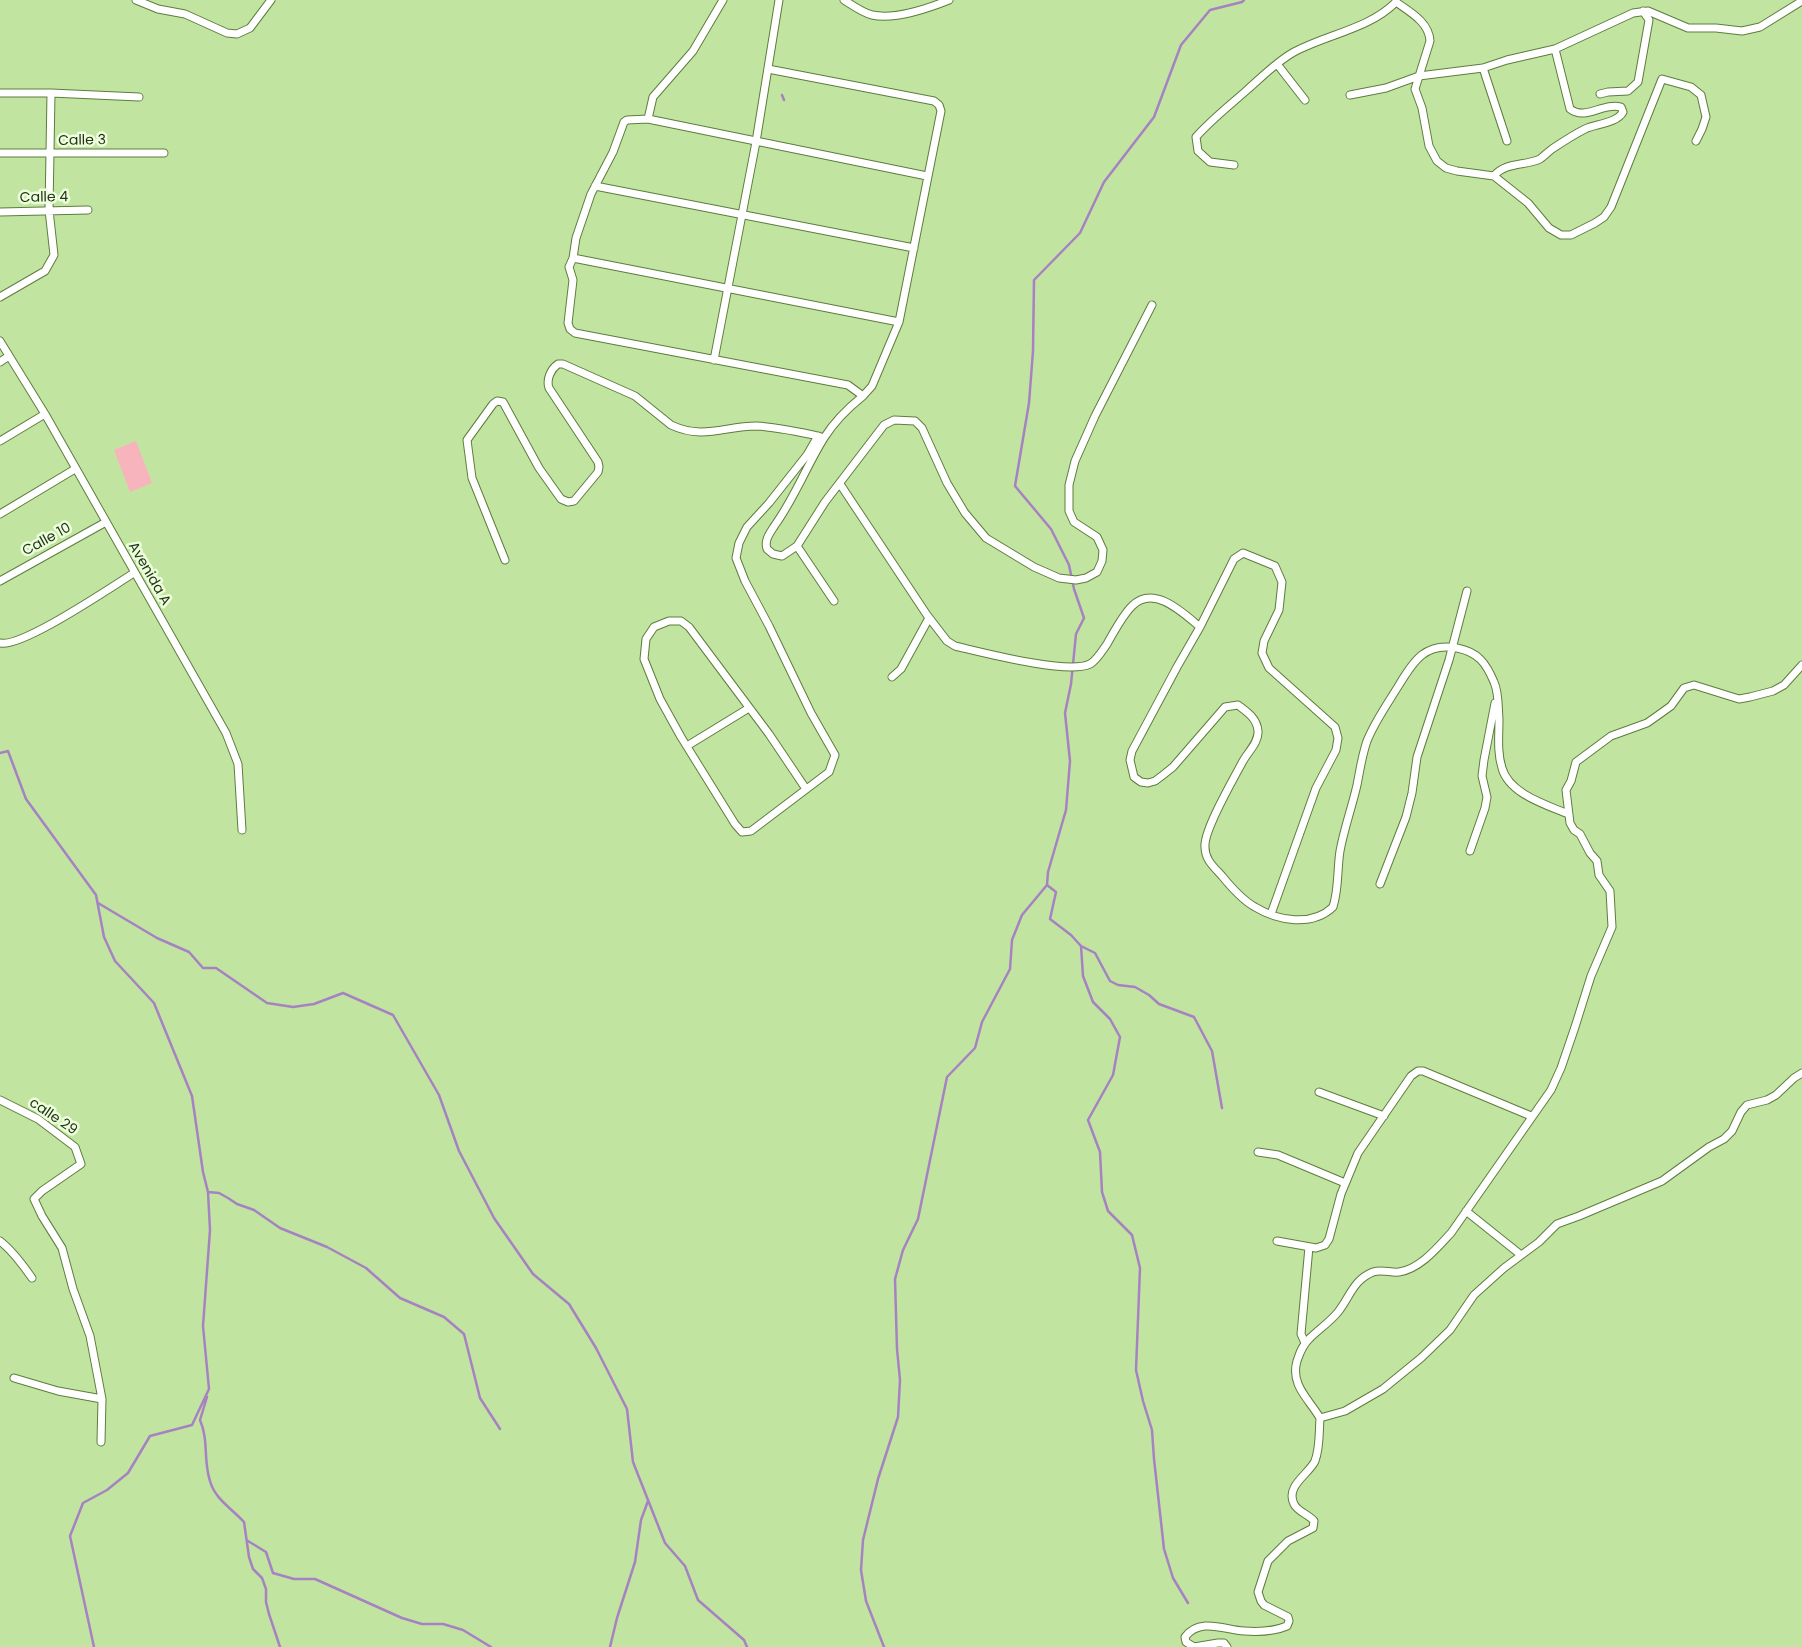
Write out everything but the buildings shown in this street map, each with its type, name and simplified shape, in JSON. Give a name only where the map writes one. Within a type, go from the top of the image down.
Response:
[{"type":"street","points":[[136,0],[158,9],[185,14],[227,33],[237,34],[250,28],[271,0]]},
{"type":"street","points":[[648,119],[654,96],[693,51],[723,0]]},
{"type":"street","points":[[714,360],[756,142],[779,0]]},
{"type":"street","points":[[844,0],[871,15],[886,16],[900,14],[949,0]]},
{"type":"street","points":[[1234,165],[1210,162],[1198,152],[1196,137],[1212,119],[1277,64],[1293,53],[1315,42],[1365,23],[1389,9],[1396,1],[1419,19],[1430,36],[1415,88],[1422,108],[1429,146],[1437,161],[1446,168],[1457,171],[1494,176],[1528,203],[1549,228],[1561,235],[1571,235],[1595,223],[1604,217],[1611,207],[1662,79],[1692,87],[1701,95],[1706,117],[1696,141]]},
{"type":"street","points":[[1350,95],[1386,88],[1419,76],[1483,68],[1555,49],[1633,13],[1642,11],[1688,28],[1716,28],[1742,31],[1760,27],[1802,2]]},
{"type":"street","points":[[1600,94],[1628,91],[1638,82],[1649,20],[1642,11]]},
{"type":"street","points":[[1494,176],[1498,171],[1506,167],[1540,158],[1584,130],[1621,116],[1623,112],[1621,107],[1615,105],[1581,114],[1575,113],[1570,109],[1555,49]]},
{"type":"street","points":[[1277,64],[1305,100]]},
{"type":"street","points":[[1483,68],[1507,141]]},
{"type":"street","points":[[768,69],[934,101],[941,110],[900,322],[872,386],[821,437],[769,503],[747,527],[738,543],[736,558],[744,581],[769,626],[814,720],[835,755],[828,772],[806,789],[751,831],[742,832],[735,824],[687,746],[660,698],[644,659],[646,639],[654,627],[669,621],[681,621],[689,627],[806,789]]},
{"type":"street","points":[[0,93],[139,97]]},
{"type":"street","points":[[0,298],[45,271],[54,255],[49,210],[51,93]]},
{"type":"street","points":[[863,396],[848,385],[575,333],[570,329],[568,323],[573,280],[569,267],[573,258],[576,238],[595,186],[613,152],[624,122],[627,120],[648,119],[927,176]]},
{"type":"street","name":"Calle 3","points":[[0,153],[164,153]]},
{"type":"street","points":[[595,186],[914,248]]},
{"type":"street","name":"Calle 4","points":[[0,212],[88,210]]},
{"type":"street","points":[[573,258],[900,322]]},
{"type":"street","points":[[821,437],[794,496],[770,532],[765,544],[767,549],[773,554],[782,556],[797,546],[824,502],[840,484],[884,425],[894,420],[915,421],[922,428],[964,513],[986,538],[1034,568],[1066,579],[1086,578],[1097,572],[1102,561],[1103,550],[1097,537],[1074,522],[1069,511],[1069,485],[1073,469],[1094,416],[1152,305]]},
{"type":"street","name":"Avenida A","points":[[0,341],[45,414],[233,749],[239,774],[242,830]]},
{"type":"street","points":[[0,362],[9,356]]},
{"type":"street","points":[[505,560],[472,478],[467,440],[493,404],[497,401],[503,402],[544,476],[561,499],[568,502],[574,501],[598,472],[599,467],[598,462],[549,388],[548,380],[554,367],[558,364],[563,364],[631,394],[672,425],[679,428],[708,433],[756,426],[821,437]]},
{"type":"street","points":[[0,442],[45,414]]},
{"type":"street","points":[[0,514],[75,469]]},
{"type":"street","points":[[840,484],[929,618],[947,641],[955,646],[1050,666],[1062,668],[1080,667],[1091,664],[1103,651],[1131,607],[1138,600],[1154,598],[1162,600],[1178,610],[1200,627]]},
{"type":"street","name":"Calle 10","points":[[0,581],[106,522]]},
{"type":"street","points":[[797,546],[834,601]]},
{"type":"street","points":[[1271,914],[1316,788],[1336,750],[1338,738],[1335,726],[1269,668],[1262,653],[1264,641],[1279,610],[1282,582],[1275,566],[1243,554],[1234,559],[1200,627],[1132,751],[1131,769],[1134,777],[1141,782],[1155,781],[1173,767],[1225,707],[1238,706],[1252,716],[1259,733],[1256,741],[1204,840],[1206,858],[1232,888],[1255,907],[1271,914],[1291,920],[1304,920],[1321,916],[1333,907],[1338,884],[1340,853],[1367,741],[1379,717],[1409,669],[1425,652],[1437,646],[1470,651],[1478,656],[1494,682],[1498,693],[1498,745],[1502,770],[1514,787],[1528,797],[1568,814]]},
{"type":"street","points":[[0,643],[9,644],[52,624],[134,573]]},
{"type":"street","points":[[1380,884],[1406,816],[1412,794],[1417,757],[1453,647],[1467,591]]},
{"type":"street","points":[[892,677],[901,669],[929,618]]},
{"type":"street","points":[[1227,1647],[1224,1644],[1218,1643],[1194,1647],[1186,1642],[1185,1637],[1189,1631],[1217,1625],[1244,1631],[1280,1629],[1287,1626],[1290,1621],[1288,1617],[1264,1605],[1260,1600],[1258,1592],[1268,1561],[1288,1541],[1313,1528],[1314,1521],[1295,1506],[1292,1499],[1293,1490],[1300,1477],[1313,1464],[1317,1455],[1320,1418],[1299,1388],[1295,1377],[1300,1351],[1305,1343],[1338,1312],[1352,1289],[1365,1277],[1374,1272],[1402,1272],[1436,1250],[1466,1212],[1531,1116],[1551,1090],[1561,1068],[1591,976],[1612,927],[1610,891],[1599,875],[1597,861],[1590,853],[1580,834],[1574,830],[1568,814],[1566,790],[1571,781],[1576,762],[1611,736],[1647,723],[1671,706],[1684,688],[1694,685],[1739,698],[1750,697],[1773,691],[1784,685],[1802,665]]},
{"type":"street","points":[[1470,851],[1487,797],[1482,776],[1498,693]]},
{"type":"street","points":[[687,746],[749,708]]},
{"type":"street","points":[[1277,1240],[1316,1248],[1325,1245],[1329,1239],[1345,1183],[1358,1153],[1411,1076],[1418,1072],[1423,1071],[1531,1116]]},
{"type":"street","points":[[1320,1418],[1345,1411],[1383,1389],[1421,1358],[1450,1330],[1474,1295],[1504,1268],[1538,1242],[1556,1224],[1662,1181],[1724,1139],[1732,1131],[1741,1112],[1747,1105],[1767,1100],[1776,1095],[1794,1078],[1802,1074]]},
{"type":"street","points":[[1319,1092],[1384,1116]]},
{"type":"street","name":"calle 29","points":[[0,1100],[38,1119],[75,1147],[82,1164],[34,1199],[62,1248],[73,1290],[90,1336],[102,1399]]},
{"type":"street","points":[[1258,1152],[1278,1155],[1345,1183]]},
{"type":"street","points":[[1466,1212],[1521,1255]]},
{"type":"street","points":[[0,1241],[20,1261],[32,1278]]},
{"type":"street","points":[[1305,1343],[1301,1334],[1309,1247]]},
{"type":"street","points":[[14,1378],[58,1391],[102,1399],[101,1442]]},
{"type":"shaded area","points":[[136,441],[152,483],[130,492],[114,450]]},
{"type":"waterway","points":[[884,1647],[866,1601],[861,1570],[863,1540],[878,1479],[898,1417],[900,1380],[895,1279],[903,1250],[918,1219],[947,1077],[975,1048],[982,1022],[1010,969],[1012,940],[1022,915],[1047,885],[1048,872],[1066,810],[1070,761],[1065,713],[1071,684],[1076,634],[1084,618],[1074,589],[1069,565],[1051,529],[1015,486],[1029,403],[1033,351],[1034,280],[1080,233],[1104,182],[1154,117],[1181,45],[1210,10],[1244,0]]},
{"type":"waterway","points":[[782,95],[784,100]]},
{"type":"waterway","points":[[0,753],[8,751],[26,799],[96,895],[104,937],[115,961],[154,1003],[192,1096],[203,1172],[208,1192],[210,1230],[203,1326],[209,1389],[192,1425],[150,1436],[128,1473],[107,1490],[83,1503],[70,1536],[94,1647]]},
{"type":"waterway","points":[[1047,885],[1056,892],[1050,919],[1071,935],[1081,946],[1095,953],[1110,981],[1118,985],[1135,987],[1149,995],[1159,1004],[1194,1017],[1212,1051],[1222,1108]]},
{"type":"waterway","points":[[98,903],[157,938],[189,952],[203,968],[216,968],[267,1003],[293,1007],[314,1004],[343,993],[393,1015],[439,1095],[459,1151],[494,1218],[533,1274],[569,1304],[596,1348],[627,1409],[633,1462],[665,1543],[685,1566],[698,1600],[744,1640],[747,1647]]},
{"type":"waterway","points":[[1081,946],[1083,976],[1093,1002],[1110,1019],[1120,1037],[1113,1075],[1088,1120],[1100,1152],[1102,1192],[1108,1211],[1132,1235],[1140,1268],[1136,1370],[1152,1430],[1164,1549],[1173,1578],[1188,1603]]},
{"type":"waterway","points":[[208,1192],[219,1193],[237,1204],[254,1210],[280,1228],[327,1247],[366,1268],[400,1298],[444,1317],[464,1334],[480,1398],[500,1429]]},
{"type":"waterway","points":[[207,1397],[200,1420],[203,1428],[210,1481],[220,1498],[244,1522],[249,1557],[253,1569],[262,1578],[266,1589],[266,1602],[280,1647]]},
{"type":"waterway","points":[[610,1647],[635,1562],[641,1520],[648,1501]]},
{"type":"waterway","points":[[248,1541],[266,1552],[273,1573],[294,1579],[315,1579],[402,1618],[422,1624],[443,1624],[463,1630],[491,1647]]}]
